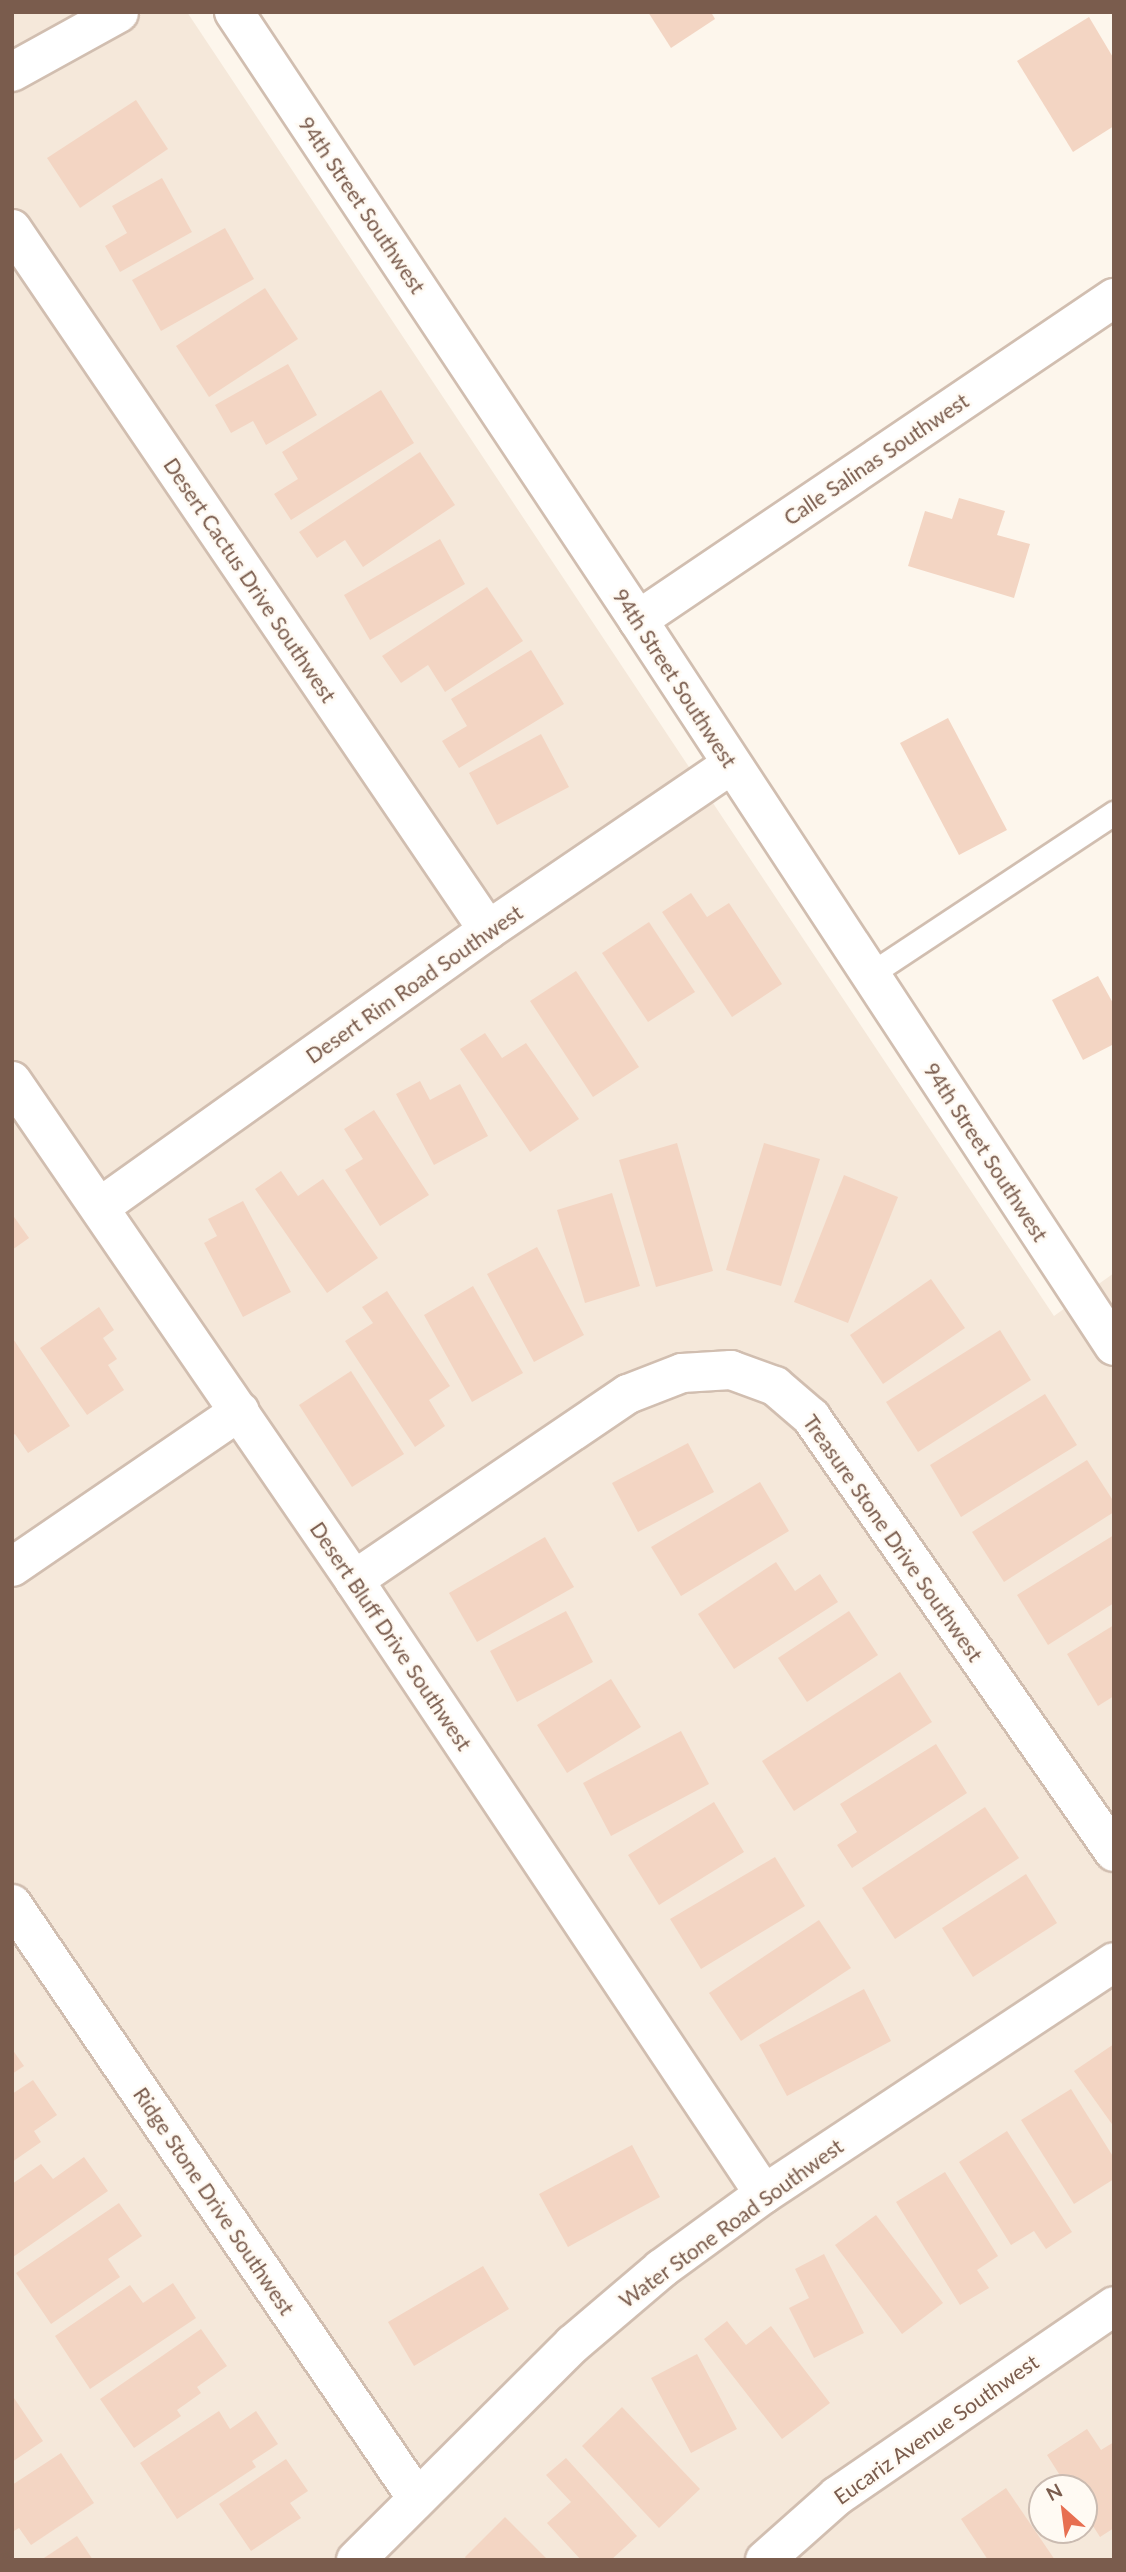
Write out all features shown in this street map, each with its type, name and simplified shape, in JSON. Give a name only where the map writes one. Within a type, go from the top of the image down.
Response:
[{"type":"street","name":"94th Street Southwest","points":[[234,12],[638,620],[1114,1346]]},
{"type":"street","points":[[12,72],[120,13]]},
{"type":"street","name":"Desert Cactus Drive Southwest","points":[[12,229],[488,930]]},
{"type":"street","name":"Calle Salinas Southwest","points":[[638,620],[1114,298]]},
{"type":"street","name":"Desert Rim Road Southwest","points":[[100,1207],[488,930],[731,765]]},
{"type":"street","name":"Desert Bluff Drive Southwest","points":[[12,1082],[240,1411],[764,2194]]},
{"type":"street","name":"Treasure Stone Drive Southwest","points":[[354,1580],[628,1394],[681,1373],[731,1370],[775,1386],[811,1417],[1114,1852]]},
{"type":"street","points":[[12,1567],[240,1411]]},
{"type":"street","name":"Ridge Stone Drive Southwest","points":[[12,1904],[416,2497]]},
{"type":"street","name":"Water Stone Road Southwest","points":[[356,2560],[416,2497],[573,2343],[662,2269],[764,2194],[1114,1962]]},
{"type":"street","name":"Eucariz Avenue Southwest","points":[[765,2560],[837,2496],[1114,2306]]},
{"type":"lane","points":[[869,975],[1114,813]]},
{"type":"shaded area","points":[[12,12],[187,12],[1054,1316],[1114,1273],[1114,2560],[12,2560]]},
{"type":"building","points":[[648,12],[711,12],[715,19],[671,48]]},
{"type":"building","points":[[1089,17],[1114,59],[1114,126],[1073,152],[1017,61]]},
{"type":"building","points":[[136,100],[168,149],[80,208],[47,158]]},
{"type":"building","points":[[162,178],[192,232],[120,272],[105,246],[127,233],[112,206]]},
{"type":"building","points":[[225,228],[254,279],[161,331],[132,280]]},
{"type":"building","points":[[265,288],[298,339],[209,397],[176,346]]},
{"type":"building","points":[[288,364],[317,415],[266,445],[253,421],[231,433],[215,405]]},
{"type":"building","points":[[381,390],[414,443],[291,520],[274,494],[298,479],[282,452]]},
{"type":"building","points":[[420,452],[455,505],[363,567],[345,540],[317,558],[299,532]]},
{"type":"building","points":[[959,498],[1005,511],[997,535],[1030,544],[1014,598],[908,566],[925,511],[952,519]]},
{"type":"building","points":[[440,539],[465,584],[370,640],[344,595]]},
{"type":"building","points":[[487,587],[523,641],[445,692],[428,665],[401,683],[382,656]]},
{"type":"building","points":[[531,650],[564,704],[459,768],[442,741],[467,726],[451,699]]},
{"type":"building","points":[[948,718],[1007,830],[959,855],[900,743]]},
{"type":"building","points":[[541,734],[569,787],[497,825],[469,773]]},
{"type":"building","points":[[691,893],[707,917],[729,903],[782,984],[732,1017],[662,912]]},
{"type":"building","points":[[649,922],[695,992],[648,1022],[602,953]]},
{"type":"building","points":[[576,971],[639,1067],[593,1097],[530,1001]]},
{"type":"building","points":[[1098,976],[1114,1005],[1114,1044],[1083,1060],[1052,1000]]},
{"type":"building","points":[[485,1033],[502,1058],[526,1043],[579,1119],[530,1152],[460,1049]]},
{"type":"building","points":[[420,1081],[430,1100],[460,1084],[488,1136],[434,1165],[396,1094]]},
{"type":"building","points":[[374,1110],[429,1195],[380,1226],[345,1170],[363,1159],[344,1129]]},
{"type":"building","points":[[677,1143],[713,1271],[656,1287],[619,1160]]},
{"type":"building","points":[[764,1143],[820,1159],[781,1286],[726,1270]]},
{"type":"building","points":[[281,1171],[298,1196],[323,1179],[378,1258],[327,1293],[255,1189]]},
{"type":"building","points":[[844,1175],[898,1197],[848,1323],[794,1302]]},
{"type":"building","points":[[612,1193],[640,1286],[585,1303],[557,1210]]},
{"type":"building","points":[[243,1201],[291,1292],[243,1317],[204,1243],[217,1236],[208,1219]]},
{"type":"building","points":[[12,1214],[29,1238],[12,1250]]},
{"type":"building","points":[[537,1247],[584,1335],[534,1362],[487,1274]]},
{"type":"building","points":[[931,1279],[965,1328],[883,1384],[850,1335]]},
{"type":"building","points":[[473,1286],[523,1373],[472,1402],[424,1315]]},
{"type":"building","points":[[387,1291],[450,1386],[429,1400],[445,1426],[415,1447],[345,1341],[373,1323],[362,1307]]},
{"type":"building","points":[[99,1307],[114,1330],[103,1338],[117,1359],[108,1365],[124,1390],[87,1415],[40,1348]]},
{"type":"building","points":[[1000,1330],[1031,1380],[918,1452],[886,1402]]},
{"type":"building","points":[[12,1337],[70,1426],[28,1453],[15,1434],[12,1436]]},
{"type":"building","points":[[351,1371],[404,1454],[352,1487],[299,1405]]},
{"type":"building","points":[[1045,1394],[1077,1445],[961,1517],[930,1465]]},
{"type":"building","points":[[688,1443],[714,1492],[638,1532],[612,1483]]},
{"type":"building","points":[[1087,1460],[1114,1502],[1114,1512],[1004,1582],[972,1532]]},
{"type":"building","points":[[760,1482],[789,1531],[681,1596],[651,1547]]},
{"type":"building","points":[[1114,1535],[1114,1603],[1048,1645],[1017,1595]]},
{"type":"building","points":[[545,1537],[574,1587],[477,1642],[449,1593]]},
{"type":"building","points":[[776,1562],[795,1591],[820,1574],[838,1602],[734,1669],[698,1614]]},
{"type":"building","points":[[566,1611],[593,1662],[517,1702],[490,1651]]},
{"type":"building","points":[[849,1611],[878,1655],[807,1702],[778,1658]]},
{"type":"building","points":[[1114,1625],[1114,1696],[1098,1706],[1067,1654]]},
{"type":"building","points":[[900,1672],[932,1722],[794,1811],[762,1761]]},
{"type":"building","points":[[611,1679],[641,1727],[567,1773],[537,1725]]},
{"type":"building","points":[[681,1731],[709,1784],[611,1836],[583,1783]]},
{"type":"building","points":[[936,1744],[967,1793],[852,1868],[837,1845],[857,1832],[840,1804]]},
{"type":"building","points":[[714,1802],[744,1852],[659,1905],[628,1855]]},
{"type":"building","points":[[985,1807],[1019,1858],[895,1939],[862,1888]]},
{"type":"building","points":[[775,1857],[805,1906],[701,1969],[670,1919]]},
{"type":"building","points":[[1026,1874],[1057,1923],[973,1977],[942,1928]]},
{"type":"building","points":[[819,1920],[851,1968],[741,2041],[709,1993]]},
{"type":"building","points":[[864,1989],[891,2041],[787,2096],[759,2045]]},
{"type":"building","points":[[1114,2044],[1114,2127],[1074,2071]]},
{"type":"building","points":[[12,2049],[24,2066],[12,2074]]},
{"type":"building","points":[[33,2080],[57,2115],[34,2131],[41,2142],[12,2162],[12,2094]]},
{"type":"building","points":[[1071,2089],[1114,2158],[1114,2179],[1074,2204],[1021,2120]]},
{"type":"building","points":[[1007,2131],[1072,2232],[1046,2249],[1034,2231],[1011,2245],[959,2162]]},
{"type":"building","points":[[632,2145],[660,2197],[568,2247],[539,2194]]},
{"type":"building","points":[[84,2157],[108,2191],[13,2257],[12,2184],[41,2164],[53,2179]]},
{"type":"building","points":[[945,2172],[998,2256],[977,2270],[989,2288],[960,2305],[896,2202]]},
{"type":"building","points":[[119,2203],[142,2236],[108,2259],[120,2277],[51,2324],[16,2273]]},
{"type":"building","points":[[876,2215],[943,2303],[902,2334],[835,2245]]},
{"type":"building","points":[[824,2254],[864,2333],[814,2358],[789,2308],[809,2298],[795,2269]]},
{"type":"building","points":[[483,2266],[509,2309],[414,2366],[388,2322]]},
{"type":"building","points":[[173,2283],[196,2318],[90,2389],[55,2336],[130,2285],[143,2303]]},
{"type":"building","points":[[727,2321],[746,2345],[771,2326],[830,2403],[782,2439],[704,2339]]},
{"type":"building","points":[[201,2329],[227,2366],[197,2387],[201,2393],[177,2410],[181,2416],[134,2448],[100,2399]]},
{"type":"building","points":[[697,2354],[737,2429],[691,2453],[651,2378]]},
{"type":"building","points":[[12,2395],[43,2441],[12,2462]]},
{"type":"building","points":[[622,2407],[700,2489],[659,2528],[582,2446]]},
{"type":"building","points":[[219,2411],[230,2429],[256,2411],[278,2444],[252,2461],[256,2467],[177,2519],[140,2463]]},
{"type":"building","points":[[1087,2429],[1101,2450],[1114,2442],[1114,2528],[1100,2537],[1098,2534],[1098,2474],[1059,2474],[1047,2455]]},
{"type":"building","points":[[61,2453],[94,2503],[31,2545],[19,2528],[12,2532],[12,2485]]},
{"type":"building","points":[[566,2458],[637,2536],[611,2560],[581,2560],[547,2523],[571,2502],[546,2475]]},
{"type":"building","points":[[286,2459],[308,2491],[290,2503],[301,2518],[251,2551],[219,2504]]},
{"type":"building","points":[[1006,2488],[1028,2520],[1028,2544],[1044,2544],[1055,2560],[988,2560],[961,2519]]},
{"type":"building","points":[[505,2517],[548,2560],[467,2560],[465,2557]]},
{"type":"building","points":[[77,2536],[93,2560],[41,2560]]}]
